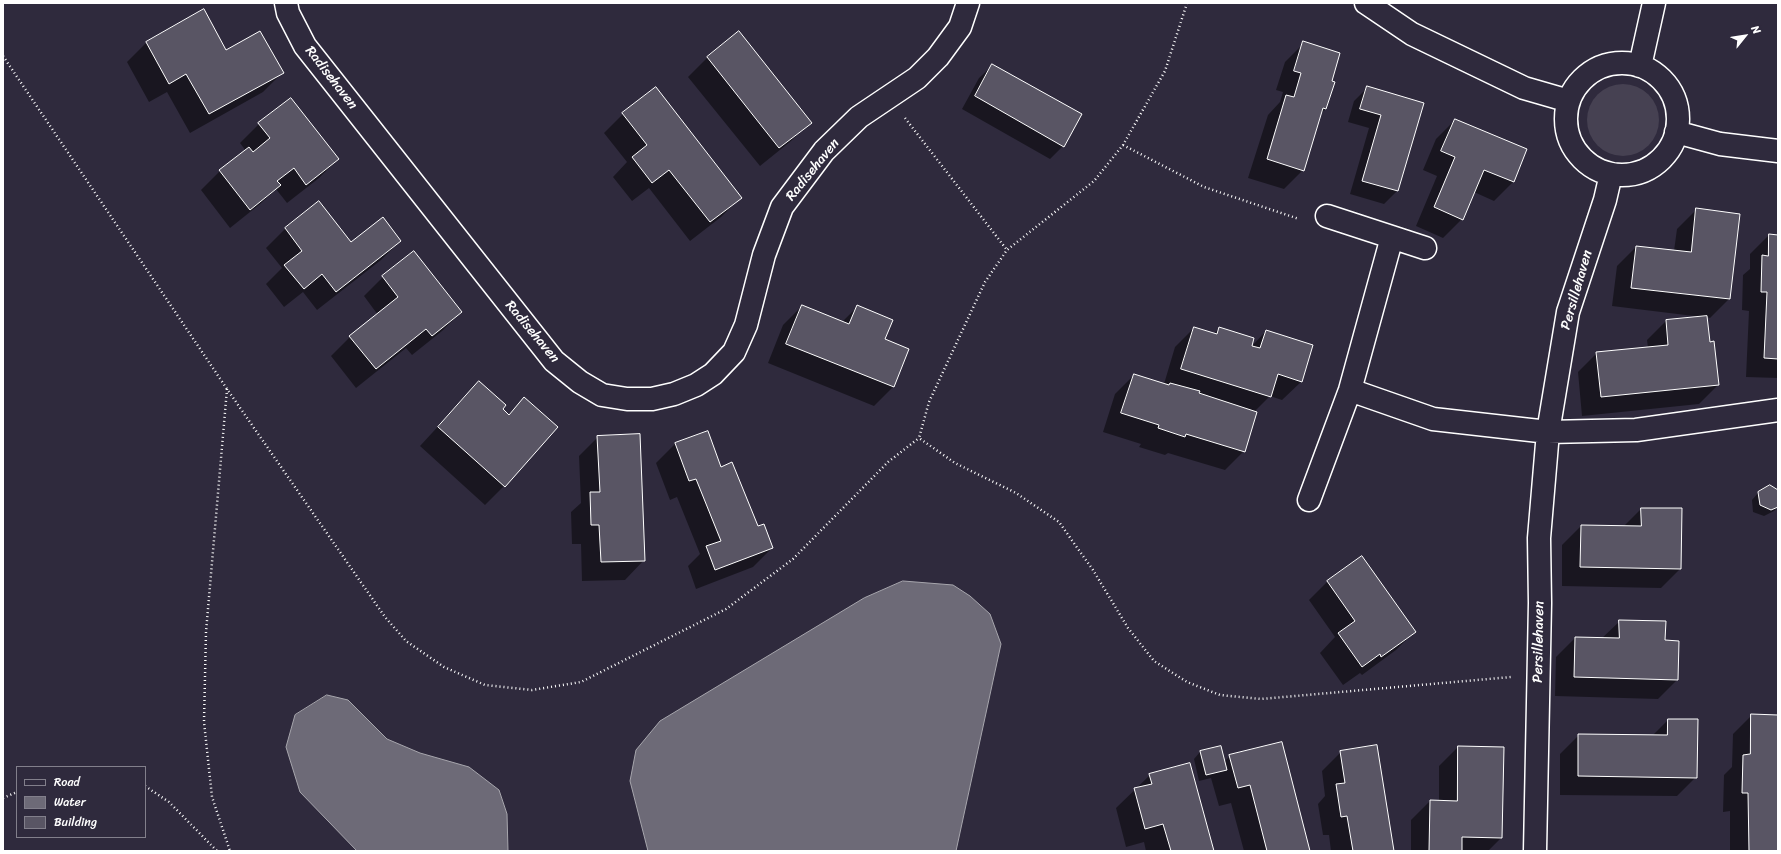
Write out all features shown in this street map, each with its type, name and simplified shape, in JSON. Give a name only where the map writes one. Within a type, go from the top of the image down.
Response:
[{"type":"street","name":"Radisehaven","points":[[286,3],[288,13],[305,46],[554,361],[580,382],[602,395],[627,399],[652,400],[674,394],[696,385],[713,374],[734,352],[746,324],[764,255],[782,207],[824,151],[859,117],[888,96],[917,78],[938,57],[960,27],[968,3]]},
{"type":"street","points":[[1366,3],[1412,34],[1524,88],[1569,101]]},
{"type":"street","points":[[1640,66],[1654,3]]},
{"type":"street","points":[[1625,63],[1640,66],[1652,72],[1671,92],[1676,105],[1678,118],[1676,132],[1669,149],[1657,163],[1647,169],[1635,174],[1623,176],[1598,170],[1586,163],[1577,153],[1570,141],[1566,128],[1566,114],[1569,101],[1575,88],[1585,77],[1597,69],[1611,64],[1625,63]]},
{"type":"street","points":[[1676,132],[1720,144],[1778,151]]},
{"type":"street","name":"Persillehaven","points":[[1535,851],[1540,603],[1539,538],[1548,432],[1568,312],[1605,200],[1611,174]]},
{"type":"street","points":[[1327,216],[1425,248]]},
{"type":"street","points":[[1309,500],[1350,390],[1392,237]]},
{"type":"street","points":[[1350,390],[1433,419],[1548,432],[1636,430],[1778,410]]},
{"type":"path","points":[[3,56],[227,389],[385,617],[406,641],[444,667],[485,685],[532,690],[581,682],[726,609],[793,559],[888,462],[920,438],[929,402],[981,289],[1007,250],[1094,181],[1123,146],[1165,71],[1187,3]]},
{"type":"path","points":[[888,96],[1007,250]]},
{"type":"path","points":[[1123,146],[1204,188],[1318,225],[1327,216]]},
{"type":"path","points":[[227,389],[206,632],[204,722],[212,797],[230,851]]},
{"type":"path","points":[[920,438],[955,463],[1016,493],[1059,522],[1094,570],[1128,628],[1154,662],[1187,682],[1213,693],[1261,699],[1539,675]]},
{"type":"path","points":[[146,787],[169,802],[217,851]]},
{"type":"path","points":[[3,798],[16,792]]},
{"type":"shaded area","points":[[1616,84],[1630,84],[1637,86],[1649,94],[1657,106],[1659,120],[1657,134],[1649,146],[1637,154],[1630,156],[1616,156],[1609,154],[1597,146],[1589,134],[1587,127],[1587,113],[1589,106],[1597,94],[1609,86]]},
{"type":"water","points":[[903,581],[953,585],[970,596],[990,614],[1001,644],[956,851],[648,851],[630,781],[636,750],[660,721],[864,598]]},
{"type":"water","points":[[327,695],[348,700],[387,739],[420,753],[469,767],[499,790],[507,814],[508,851],[357,851],[300,792],[286,747],[295,715]]},
{"type":"building","points":[[204,9],[226,50],[260,31],[284,73],[209,114],[186,74],[169,84],[146,42]]},
{"type":"building","points":[[739,31],[812,123],[779,148],[707,57]]},
{"type":"building","points":[[1303,41],[1340,53],[1332,81],[1335,82],[1326,109],[1323,108],[1304,171],[1267,159],[1286,95],[1294,97],[1301,73],[1294,71]]},
{"type":"building","points":[[992,64],[1082,114],[1064,147],[975,96]]},
{"type":"building","points":[[1367,86],[1424,103],[1398,191],[1362,181],[1381,115],[1360,109]]},
{"type":"building","points":[[656,87],[742,198],[710,222],[669,170],[652,183],[632,157],[647,145],[622,113]]},
{"type":"building","points":[[291,98],[339,159],[306,185],[294,168],[277,181],[281,185],[250,210],[219,170],[249,147],[253,152],[270,138],[258,123]]},
{"type":"building","points":[[1455,119],[1527,149],[1514,182],[1484,170],[1463,220],[1434,207],[1455,157],[1441,151]]},
{"type":"building","points":[[319,201],[351,242],[383,217],[401,241],[336,292],[322,274],[304,289],[284,265],[302,251],[285,228]]},
{"type":"building","points":[[1696,208],[1740,214],[1730,299],[1631,288],[1636,246],[1691,252]]},
{"type":"building","points":[[1769,234],[1778,235],[1778,359],[1764,358],[1767,292],[1761,292],[1762,255],[1768,256]]},
{"type":"building","points":[[414,251],[462,312],[432,336],[426,329],[376,369],[349,336],[398,297],[382,276]]},
{"type":"building","points":[[802,305],[849,324],[857,305],[893,320],[885,339],[909,349],[894,387],[786,344]]},
{"type":"building","points":[[1707,316],[1710,342],[1714,341],[1719,385],[1601,397],[1596,352],[1668,345],[1666,320]]},
{"type":"building","points":[[1194,327],[1217,334],[1219,327],[1254,338],[1252,346],[1260,348],[1266,330],[1313,345],[1302,382],[1278,374],[1271,397],[1181,369]]},
{"type":"building","points":[[1134,374],[1169,385],[1170,383],[1200,391],[1199,393],[1257,412],[1245,452],[1186,434],[1185,437],[1158,428],[1159,425],[1121,413]]},
{"type":"building","points":[[479,381],[506,405],[503,409],[509,415],[524,397],[558,427],[505,487],[438,427]]},
{"type":"building","points":[[708,431],[721,467],[732,462],[758,526],[764,524],[773,548],[715,570],[706,546],[721,541],[696,479],[689,481],[675,443]]},
{"type":"building","points":[[640,434],[645,561],[601,562],[599,525],[591,525],[590,492],[600,492],[597,436]]},
{"type":"building","points":[[1770,485],[1778,490],[1778,507],[1771,510],[1760,505],[1758,492]]},
{"type":"building","points":[[1641,508],[1682,508],[1681,569],[1580,567],[1581,525],[1641,526]]},
{"type":"building","points":[[1362,556],[1416,632],[1381,657],[1380,654],[1362,667],[1338,633],[1355,621],[1327,581]]},
{"type":"building","points":[[1619,620],[1666,621],[1665,640],[1679,641],[1678,680],[1574,677],[1575,637],[1619,638]]},
{"type":"building","points":[[1751,714],[1778,715],[1778,851],[1749,851],[1748,793],[1742,793],[1743,755],[1750,754]]},
{"type":"building","points":[[1668,719],[1698,719],[1697,778],[1578,776],[1578,734],[1667,735]]},
{"type":"building","points":[[1282,742],[1310,851],[1267,851],[1250,785],[1238,788],[1229,755]]},
{"type":"building","points":[[1377,745],[1394,851],[1353,851],[1347,816],[1341,817],[1336,784],[1345,783],[1340,751]]},
{"type":"building","points":[[1221,746],[1227,770],[1206,775],[1200,751]]},
{"type":"building","points":[[1458,746],[1504,747],[1502,838],[1462,837],[1462,851],[1429,851],[1430,800],[1457,801]]},
{"type":"building","points":[[1190,763],[1214,851],[1171,851],[1163,824],[1145,829],[1134,788],[1152,784],[1149,774]]}]
